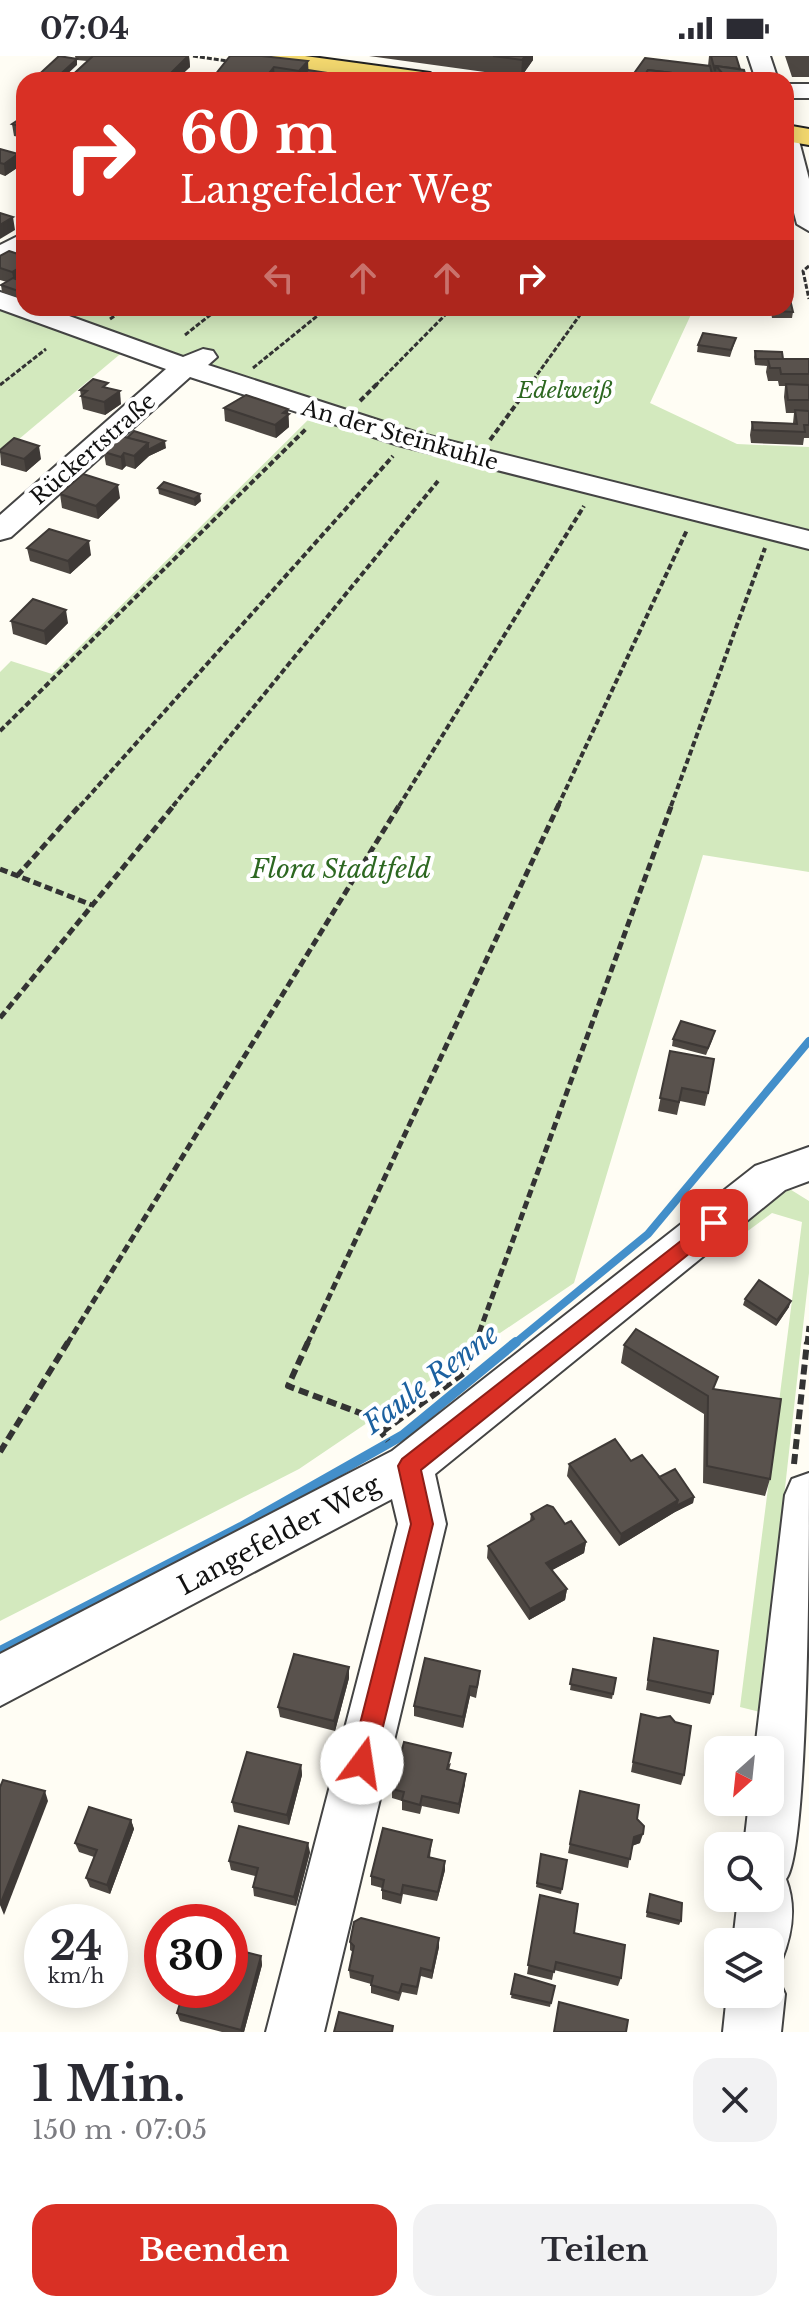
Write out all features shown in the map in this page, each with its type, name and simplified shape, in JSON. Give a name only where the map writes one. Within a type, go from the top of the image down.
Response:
[{"type":"main road","points":[[251,56],[354,72]]},
{"type":"street","points":[[794,166],[809,224]]},
{"type":"street","name":"An der Steinkuhle","points":[[44,316],[185,367],[408,439],[809,540]]},
{"type":"street","name":"Rückertstraße","points":[[0,531],[185,367],[211,351]]},
{"type":"street","name":"Langefelder Weg","points":[[0,1681],[392,1445],[770,1178],[809,1164]]},
{"type":"street","points":[[295,2032],[422,1524],[392,1445]]},
{"type":"street","points":[[773,1832],[809,1495]]},
{"type":"street","points":[[752,2032],[755,2008]]},
{"type":"path","points":[[809,266],[803,271],[809,299]]},
{"type":"path","points":[[185,335],[209,316]]},
{"type":"path","points":[[249,371],[317,316]]},
{"type":"path","points":[[357,404],[444,316]]},
{"type":"path","points":[[488,442],[579,316]]},
{"type":"path","points":[[0,385],[46,349]]},
{"type":"path","points":[[0,731],[322,413]]},
{"type":"path","points":[[17,876],[408,439]]},
{"type":"path","points":[[0,1018],[438,481]]},
{"type":"path","points":[[0,1452],[595,488]]},
{"type":"path","points":[[696,512],[288,1386],[368,1416],[392,1445],[464,1373],[771,531]]},
{"type":"path","points":[[0,869],[93,905]]},
{"type":"green space","points":[[0,306],[16,312],[16,316],[28,316],[125,350],[0,455]]},
{"type":"green space","name":"Edelweiß","points":[[62,316],[690,316],[650,403],[737,444],[809,447],[809,534],[346,414]]},
{"type":"green space","name":"Flora Stadtfeld","points":[[314,414],[809,543],[809,872],[703,855],[574,1283],[299,1469],[0,1621],[0,672],[11,661],[52,674]]},
{"type":"green space","points":[[788,1188],[809,1201],[809,1273],[760,1712],[740,1707],[802,1222],[772,1213],[745,1233],[745,1213],[769,1194]]},
{"type":"building","points":[[59,56],[77,59],[63,72],[42,72]]},
{"type":"building","points":[[93,56],[188,56],[172,72],[76,72]]},
{"type":"building","points":[[230,56],[308,61],[299,71],[274,67],[270,72],[217,72]]},
{"type":"building","points":[[493,56],[525,56],[522,60]]},
{"type":"building","points":[[711,56],[736,56],[740,69],[716,66],[715,71]]},
{"type":"building","points":[[645,58],[710,66],[712,72],[648,70],[635,72]]},
{"type":"building","points":[[716,66],[745,72],[721,72]]},
{"type":"building","points":[[0,149],[16,153],[4,164],[0,163]]},
{"type":"building","points":[[0,213],[13,217],[0,225]]},
{"type":"building","points":[[9,251],[16,253],[16,270],[12,272],[0,268],[0,256]]},
{"type":"building","points":[[13,278],[16,279],[16,290],[1,285]]},
{"type":"building","points":[[703,333],[736,338],[731,350],[698,345]]},
{"type":"building","points":[[755,351],[782,352],[783,359],[756,359]]},
{"type":"building","points":[[768,359],[809,359],[809,374],[781,374],[780,368],[770,368]]},
{"type":"building","points":[[93,379],[108,383],[103,387],[120,391],[104,402],[81,396],[87,391],[80,390]]},
{"type":"building","points":[[786,384],[809,385],[809,400],[788,400]]},
{"type":"building","points":[[246,395],[288,409],[283,413],[289,414],[275,425],[224,408]]},
{"type":"building","points":[[795,410],[809,411],[809,425],[804,425],[805,432],[753,430],[752,422],[797,424]]},
{"type":"building","points":[[134,431],[165,441],[148,450],[148,443],[127,438]]},
{"type":"building","points":[[121,436],[148,443],[134,456],[124,453],[121,457],[104,452],[108,449],[103,447]]},
{"type":"building","points":[[14,438],[39,446],[24,459],[0,452]]},
{"type":"building","points":[[83,474],[118,485],[96,506],[60,494]]},
{"type":"building","points":[[164,482],[200,494],[194,499],[158,488]]},
{"type":"building","points":[[49,529],[89,541],[68,561],[27,548]]},
{"type":"building","points":[[33,599],[66,610],[44,631],[11,621]]},
{"type":"building","points":[[681,1021],[715,1031],[708,1048],[673,1039]]},
{"type":"building","points":[[670,1051],[714,1059],[708,1093],[682,1088],[679,1102],[660,1098]]},
{"type":"building","points":[[759,1280],[791,1301],[777,1320],[745,1299]]},
{"type":"building","points":[[636,1329],[718,1377],[713,1389],[781,1399],[770,1479],[707,1466],[708,1396],[624,1345]]},
{"type":"building","points":[[615,1439],[631,1461],[642,1455],[678,1500],[621,1534],[569,1464]]},
{"type":"building","points":[[675,1469],[694,1497],[676,1506],[678,1500],[659,1477]]},
{"type":"building","points":[[547,1505],[553,1507],[565,1524],[571,1521],[586,1542],[546,1563],[567,1589],[530,1609],[488,1546],[534,1519],[531,1514]]},
{"type":"building","points":[[654,1638],[718,1651],[713,1694],[648,1680]]},
{"type":"building","points":[[294,1654],[349,1667],[334,1721],[278,1707]]},
{"type":"building","points":[[425,1658],[480,1671],[477,1687],[470,1686],[463,1717],[414,1706]]},
{"type":"building","points":[[573,1669],[616,1678],[613,1694],[570,1684]]},
{"type":"building","points":[[641,1714],[658,1718],[670,1716],[675,1722],[691,1726],[684,1775],[633,1762]]},
{"type":"building","points":[[404,1742],[451,1753],[447,1769],[466,1774],[459,1804],[422,1796],[420,1805],[402,1800],[404,1792],[392,1789]]},
{"type":"building","points":[[247,1752],[301,1765],[287,1815],[232,1802]]},
{"type":"building","points":[[3,1780],[45,1791],[0,1905],[0,1787]]},
{"type":"building","points":[[580,1791],[639,1805],[637,1819],[644,1826],[643,1834],[634,1837],[630,1859],[570,1844]]},
{"type":"building","points":[[89,1807],[131,1820],[107,1885],[86,1878],[97,1850],[75,1843]]},
{"type":"building","points":[[239,1826],[308,1843],[294,1897],[253,1887],[258,1868],[229,1861]]},
{"type":"building","points":[[383,1828],[432,1840],[428,1857],[445,1861],[438,1892],[403,1885],[401,1895],[382,1890],[384,1880],[371,1876]]},
{"type":"building","points":[[541,1854],[567,1860],[562,1889],[537,1883]]},
{"type":"building","points":[[650,1894],[682,1903],[681,1921],[647,1912]]},
{"type":"building","points":[[540,1895],[578,1904],[574,1933],[625,1945],[621,1978],[556,1962],[554,1972],[528,1965]]},
{"type":"building","points":[[361,1918],[439,1938],[432,1971],[421,1968],[417,1987],[402,1984],[399,1993],[371,1985],[373,1976],[349,1970],[354,1946],[350,1942],[354,1922]]},
{"type":"building","points":[[248,1953],[261,1956],[248,2004]]},
{"type":"building","points":[[515,1974],[555,1986],[551,2003],[511,1994]]},
{"type":"building","points":[[559,2002],[628,2020],[626,2032],[554,2032]]},
{"type":"building","points":[[178,2008],[247,2008],[241,2030],[177,2013]]},
{"type":"building","points":[[339,2012],[393,2026],[392,2032],[334,2032]]},
{"type":"waterway","name":"Faule Renne","points":[[514,1344],[648,1234],[809,1041]]},
{"type":"waterway","name":"Faule Renne","points":[[0,1651],[241,1527],[403,1435],[516,1342]]},
{"type":"route","points":[[362,1763],[422,1524],[409,1466],[714,1223]]}]
